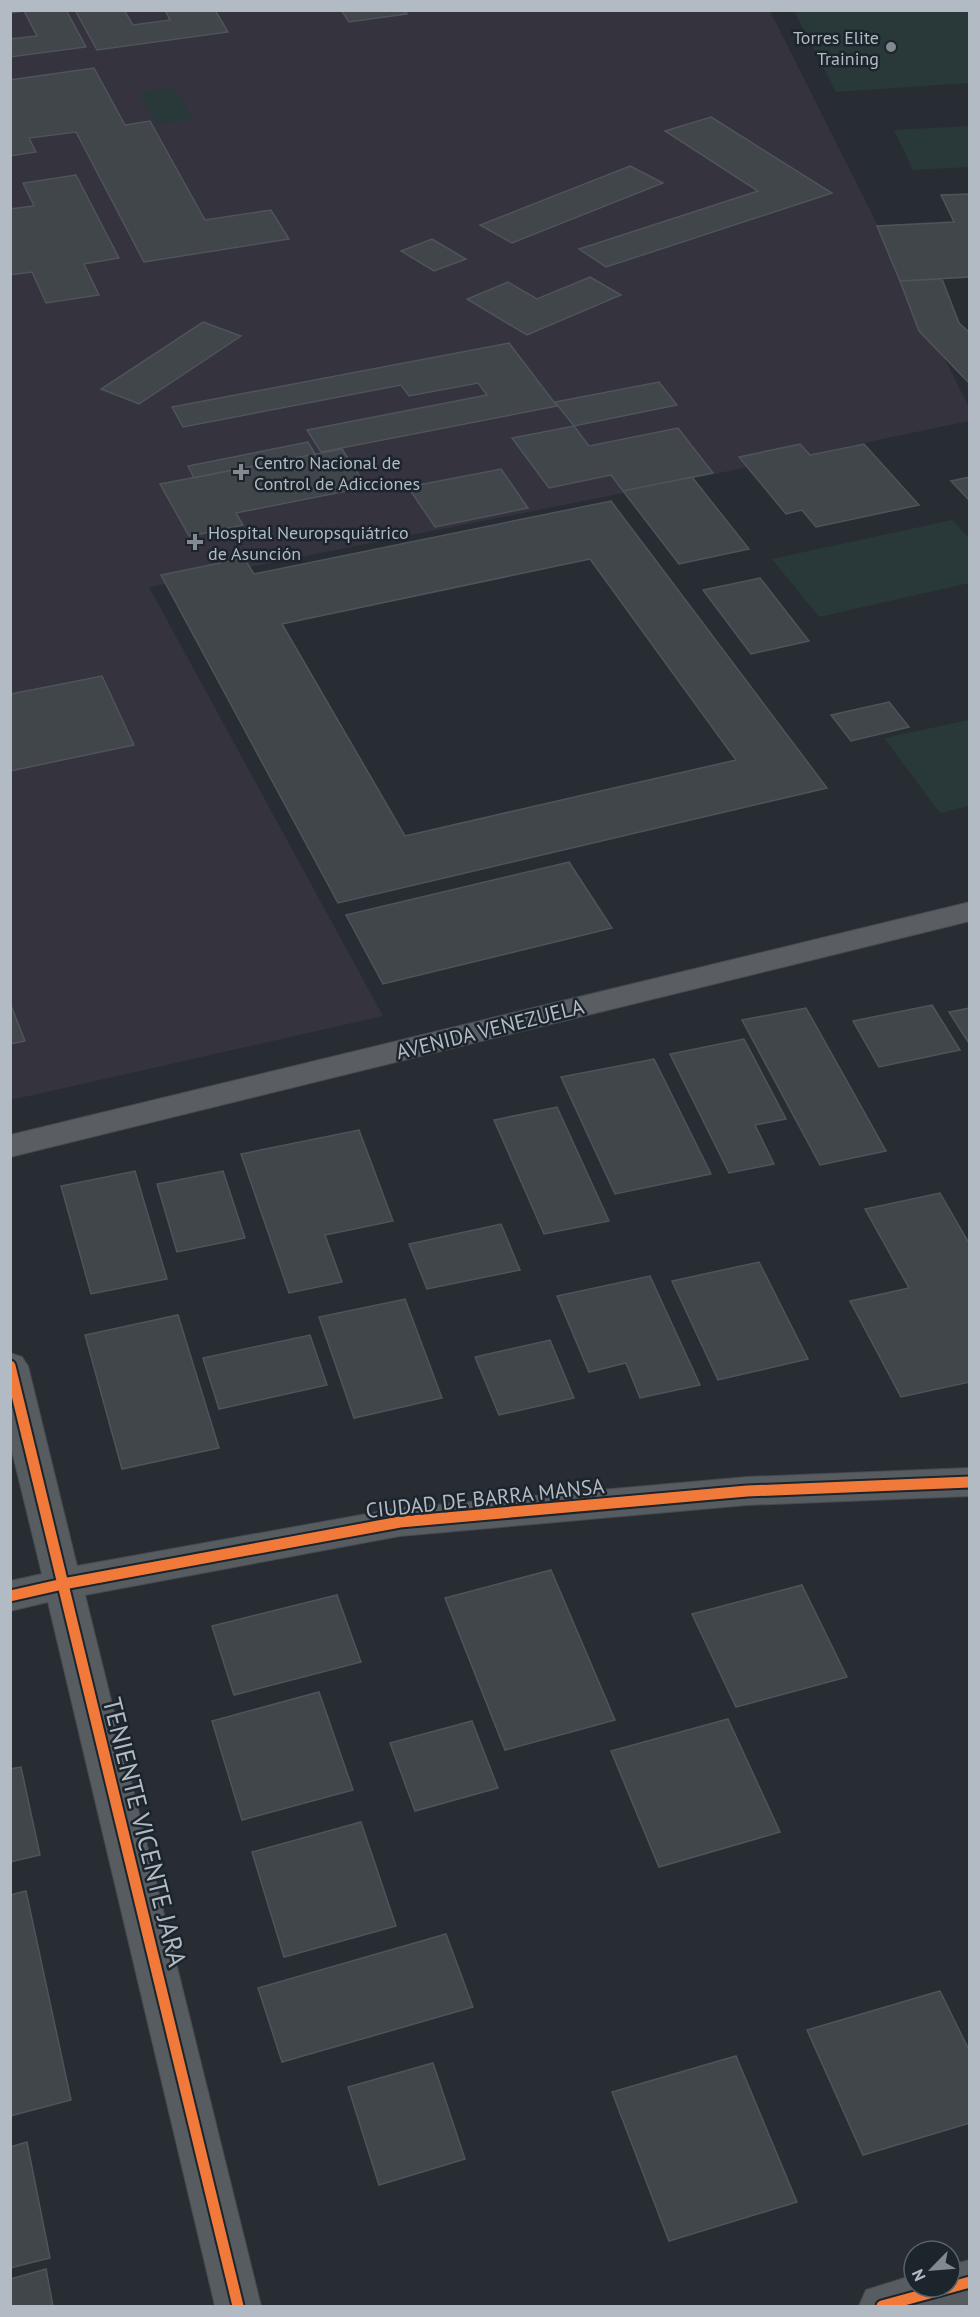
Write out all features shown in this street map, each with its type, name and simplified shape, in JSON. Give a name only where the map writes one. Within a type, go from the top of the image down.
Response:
[{"type":"main road","name":"AVENIDA VENEZUELA","points":[[10,1146],[969,911]]},
{"type":"street","name":"TENIENTE VICENTE JARA","points":[[10,1366],[238,2307]]},
{"type":"street","name":"CIUDAD DE BARRA MANSA","points":[[10,1596],[63,1584],[400,1522],[747,1491],[969,1482]]},
{"type":"street","points":[[882,2307],[969,2282]]},
{"type":"shaded area","name":"Hospital Neuropsquiátrico de Asunción","points":[[10,11],[770,11],[970,409],[969,421],[609,496],[149,587],[383,1016],[11,1100]]},
{"type":"shaded area","name":"Torres Elite Training","points":[[794,11],[969,11],[969,83],[836,92]]},
{"type":"shaded area","points":[[174,87],[193,119],[157,124],[138,93]]},
{"type":"shaded area","points":[[969,126],[969,167],[913,170],[894,130]]},
{"type":"shaded area","points":[[952,520],[969,538],[969,583],[819,617],[772,559]]},
{"type":"shaded area","points":[[969,720],[969,806],[940,813],[884,738]]},
{"type":"building","points":[[10,10],[66,10],[86,47],[10,57],[10,39],[37,36],[24,11],[10,13]]},
{"type":"building","points":[[75,10],[124,10],[133,25],[170,20],[165,10],[215,10],[228,32],[97,50]]},
{"type":"building","points":[[341,10],[405,10],[407,14],[349,22]]},
{"type":"building","points":[[94,68],[125,125],[150,121],[205,220],[271,210],[289,239],[144,262],[76,132],[29,138],[36,152],[10,156],[10,80]]},
{"type":"building","points":[[711,117],[832,193],[606,267],[579,249],[758,191],[665,131]]},
{"type":"building","points":[[630,166],[663,183],[512,243],[480,225]]},
{"type":"building","points":[[76,175],[119,258],[84,264],[99,295],[46,303],[32,272],[10,275],[10,209],[34,206],[23,183]]},
{"type":"building","points":[[970,194],[970,277],[900,281],[877,226],[954,222],[941,195]]},
{"type":"building","points":[[432,239],[466,259],[434,271],[401,251]]},
{"type":"building","points":[[590,277],[621,295],[527,335],[467,299],[508,282],[537,299]]},
{"type":"building","points":[[942,279],[959,323],[970,333],[970,384],[919,331],[900,281]]},
{"type":"building","points":[[203,322],[241,336],[139,404],[101,389]]},
{"type":"building","points":[[509,343],[557,406],[321,452],[307,430],[487,395],[478,383],[409,396],[401,385],[183,427],[172,407]]},
{"type":"building","points":[[659,382],[677,405],[574,426],[555,402]]},
{"type":"building","points":[[574,426],[589,446],[678,428],[713,473],[623,491],[611,475],[549,488],[512,438]]},
{"type":"building","points":[[308,442],[315,454],[194,478],[188,466]]},
{"type":"building","points":[[800,444],[810,455],[864,444],[919,505],[816,527],[802,510],[786,514],[739,457]]},
{"type":"building","points":[[342,449],[367,487],[236,513],[243,525],[196,535],[189,536],[160,484]]},
{"type":"building","points":[[501,469],[528,508],[435,527],[408,487]]},
{"type":"building","points":[[692,477],[749,549],[679,564],[623,491]]},
{"type":"building","points":[[970,477],[970,501],[951,481]]},
{"type":"building","points":[[611,501],[827,788],[338,903],[161,575],[244,558],[254,574]],"holes":[[[590,559],[736,760],[405,836],[282,624]]]},
{"type":"building","points":[[760,578],[809,641],[751,654],[703,590]]},
{"type":"building","points":[[102,676],[134,745],[10,771],[10,694]]},
{"type":"building","points":[[889,702],[909,727],[851,741],[831,715]]},
{"type":"building","points":[[569,862],[612,928],[383,984],[346,915]]},
{"type":"building","points":[[10,1003],[25,1041],[10,1044]]},
{"type":"building","points":[[932,1005],[960,1050],[879,1067],[853,1021]]},
{"type":"building","points":[[806,1008],[886,1151],[820,1165],[742,1020]]},
{"type":"building","points":[[970,1008],[970,1045],[949,1012]]},
{"type":"building","points":[[744,1039],[786,1119],[755,1125],[774,1164],[729,1173],[670,1054]]},
{"type":"building","points":[[654,1059],[711,1174],[615,1194],[561,1077]]},
{"type":"building","points":[[557,1107],[609,1221],[544,1234],[494,1120]]},
{"type":"building","points":[[359,1130],[393,1221],[325,1235],[342,1282],[289,1293],[241,1154]]},
{"type":"building","points":[[135,1171],[167,1279],[91,1294],[61,1186]]},
{"type":"building","points":[[223,1171],[245,1238],[177,1252],[157,1184]]},
{"type":"building","points":[[940,1193],[970,1245],[970,1382],[901,1397],[850,1301],[909,1288],[865,1209]]},
{"type":"building","points":[[501,1224],[520,1270],[427,1289],[409,1244]]},
{"type":"building","points":[[759,1262],[808,1359],[718,1380],[672,1281]]},
{"type":"building","points":[[650,1276],[700,1385],[640,1398],[626,1363],[589,1372],[557,1296]]},
{"type":"building","points":[[405,1299],[442,1398],[354,1418],[319,1317]]},
{"type":"building","points":[[178,1315],[219,1448],[122,1469],[85,1335]]},
{"type":"building","points":[[310,1335],[327,1385],[219,1409],[203,1358]]},
{"type":"building","points":[[550,1340],[574,1398],[499,1415],[475,1357]]},
{"type":"building","points":[[551,1570],[615,1720],[505,1750],[445,1598]]},
{"type":"building","points":[[802,1585],[847,1677],[736,1707],[692,1614]]},
{"type":"building","points":[[337,1595],[361,1662],[234,1695],[212,1626]]},
{"type":"building","points":[[319,1692],[353,1790],[242,1820],[212,1721]]},
{"type":"building","points":[[728,1719],[780,1832],[659,1867],[611,1751]]},
{"type":"building","points":[[472,1721],[498,1788],[415,1811],[390,1743]]},
{"type":"building","points":[[21,1767],[40,1855],[10,1862],[10,1769]]},
{"type":"building","points":[[361,1822],[396,1926],[284,1957],[252,1852]]},
{"type":"building","points":[[26,1891],[71,2100],[10,2116],[10,1895]]},
{"type":"building","points":[[446,1934],[473,2007],[282,2062],[258,1988]]},
{"type":"building","points":[[940,1991],[970,2052],[970,2123],[863,2155],[807,2030]]},
{"type":"building","points":[[736,2056],[797,2202],[669,2241],[612,2092]]},
{"type":"building","points":[[433,2063],[465,2159],[379,2185],[348,2087]]},
{"type":"building","points":[[27,2142],[50,2258],[10,2268],[10,2147]]},
{"type":"building","points":[[46,2269],[53,2306],[10,2306],[10,2279]]},
{"type":"cycle path","points":[[10,1366],[238,2306]]},
{"type":"cycle path","points":[[10,1596],[63,1584],[400,1522],[747,1491],[970,1482]]},
{"type":"cycle path","points":[[882,2306],[970,2282]]},
{"type":"place","name":"Torres Elite Training","points":[[891,47]]},
{"type":"place","name":"Centro Nacional de Control de Adicciones","points":[[241,472]]},
{"type":"place","name":"Hospital Neuropsquiátrico de Asunción","points":[[195,542]]}]
